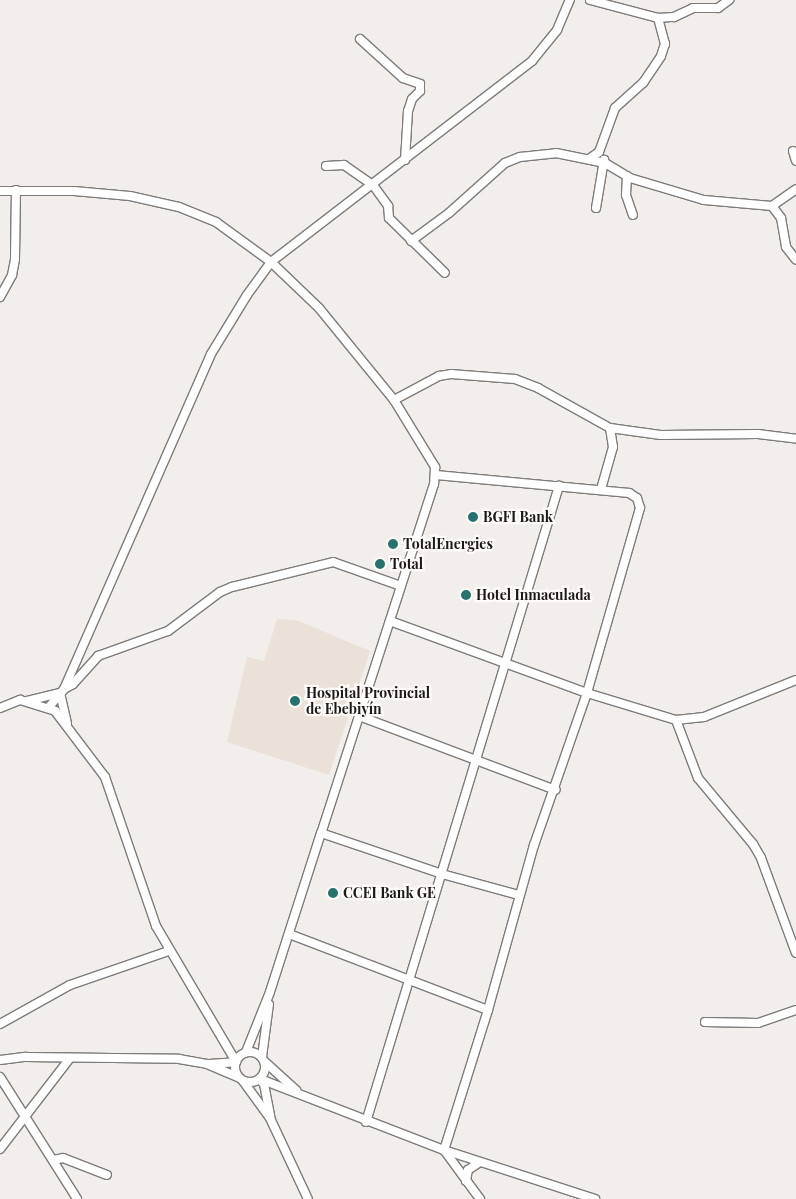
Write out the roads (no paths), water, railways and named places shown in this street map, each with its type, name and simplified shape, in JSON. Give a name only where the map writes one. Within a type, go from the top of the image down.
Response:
[{"type":"street","points":[[49,707],[62,691],[211,354],[226,324],[271,262],[532,61],[557,30],[570,0]]},
{"type":"street","points":[[590,0],[638,15],[658,18],[674,17],[693,8],[718,8],[729,0]]},
{"type":"street","points":[[590,159],[600,152],[615,108],[643,83],[661,56],[665,44],[658,18]]},
{"type":"street","points":[[360,39],[403,78],[420,84],[420,91],[412,99],[408,111],[405,160]]},
{"type":"street","points":[[794,151],[796,160]]},
{"type":"street","points":[[596,208],[605,163],[600,152]]},
{"type":"street","points":[[411,241],[449,213],[510,160],[556,153],[605,163],[628,176],[659,189],[704,200],[772,206],[796,189]]},
{"type":"street","points":[[326,166],[344,165],[373,185],[388,206],[389,218],[445,273]]},
{"type":"street","points":[[628,176],[626,195],[633,216]]},
{"type":"street","points":[[0,297],[12,275],[15,259],[16,190]]},
{"type":"street","points":[[0,191],[108,193],[179,207],[216,222],[271,262],[319,308],[394,400],[428,453],[436,475],[270,992],[244,1053],[236,1062],[206,1064]]},
{"type":"street","points":[[772,206],[781,218],[786,247],[796,260]]},
{"type":"street","points":[[394,400],[439,376],[451,374],[515,379],[554,396],[610,428],[661,435],[734,434],[796,439]]},
{"type":"street","points":[[601,490],[613,447],[610,428]]},
{"type":"street","points":[[436,475],[629,493],[637,498],[640,508],[588,693],[519,895],[488,1010],[444,1150]]},
{"type":"street","points":[[366,1122],[559,486]]},
{"type":"street","points":[[0,708],[15,701],[27,700],[62,691],[73,684],[98,656],[168,631],[220,592],[232,587],[333,562],[401,586]]},
{"type":"street","points":[[390,621],[588,693],[676,720],[704,717],[796,680]]},
{"type":"street","points":[[62,691],[68,725]]},
{"type":"street","points":[[27,700],[49,707],[68,725],[110,787],[156,926],[169,951],[224,1040],[236,1062],[241,1079],[270,1118],[308,1199]]},
{"type":"street","points":[[359,716],[556,790]]},
{"type":"street","points":[[676,720],[698,778],[753,844],[761,858],[796,953]]},
{"type":"street","points":[[321,833],[442,874],[519,895]]},
{"type":"street","points":[[289,934],[488,1010]]},
{"type":"street","points":[[0,1024],[70,984],[169,951]]},
{"type":"street","points":[[0,1060],[26,1057],[179,1059],[206,1064],[252,1082],[260,1079],[265,1071],[263,1060],[270,992]]},
{"type":"street","points":[[705,1022],[749,1024],[796,1010]]},
{"type":"street","points":[[224,1040],[244,1053],[263,1060],[298,1091]]},
{"type":"street","points":[[0,1149],[70,1058]]},
{"type":"street","points":[[0,1077],[78,1199]]},
{"type":"street","points":[[260,1079],[298,1091],[366,1122],[444,1150],[595,1199]]},
{"type":"street","points":[[260,1079],[264,1084],[270,1118]]},
{"type":"street","points":[[268,1105],[272,1092],[282,1087]]},
{"type":"street","points":[[444,1150],[478,1197],[468,1199]]},
{"type":"street","points":[[53,1160],[63,1158],[107,1175]]},
{"type":"street","points":[[466,1181],[468,1170],[480,1162]]},
{"type":"place","name":"BGFI Bank","points":[[473,517]]},
{"type":"place","name":"TotalEnergies","points":[[393,544]]},
{"type":"place","name":"Total","points":[[380,564]]},
{"type":"place","name":"Hotel Inmaculada","points":[[466,595]]},
{"type":"place","name":"Hospital Provincial de Ebebiyín","points":[[295,701]]},
{"type":"place","name":"CCEI Bank GE","points":[[333,893]]}]
